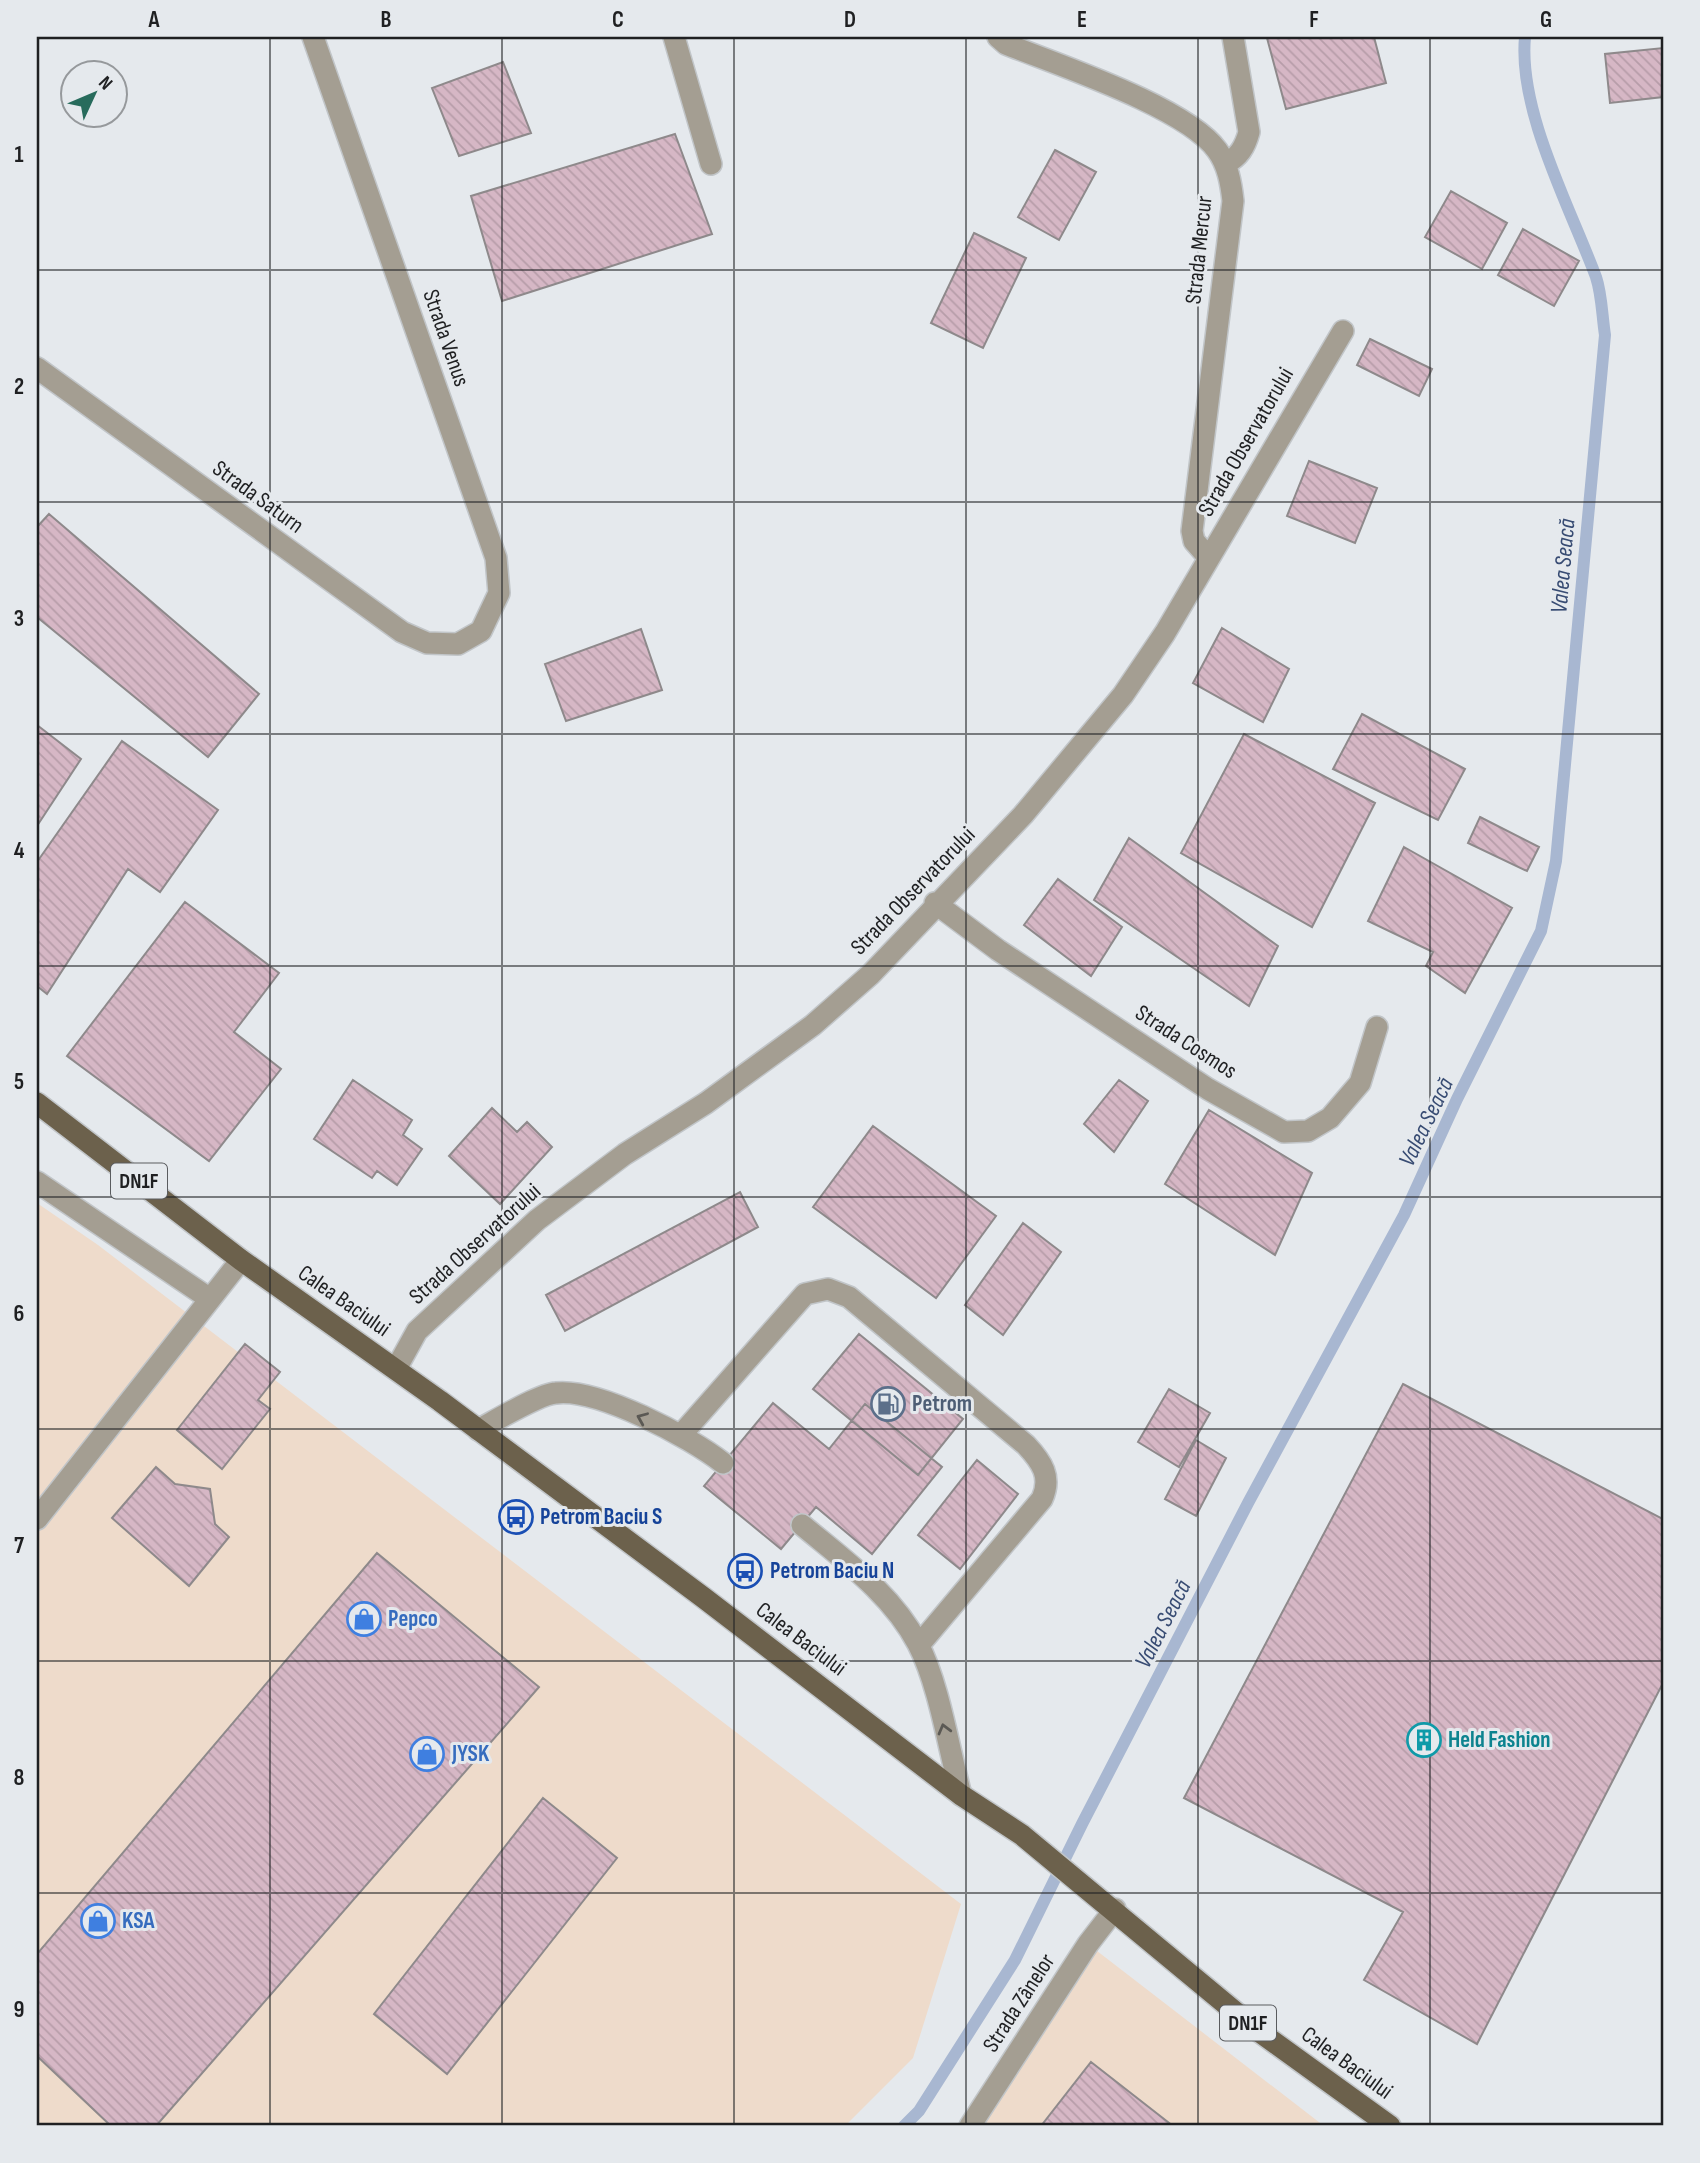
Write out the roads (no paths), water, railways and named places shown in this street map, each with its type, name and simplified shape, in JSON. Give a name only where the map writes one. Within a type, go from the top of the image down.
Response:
[{"type":"main road","name":"Calea Baciului","points":[[37,1103],[242,1260],[478,1430],[961,1795],[1022,1835],[1115,1909],[1257,2030],[1390,2126]]},
{"type":"street","name":"Strada Venus","points":[[313,37],[496,558],[499,593],[490,616],[481,631],[458,644]]},
{"type":"street","points":[[674,37],[711,164]]},
{"type":"street","name":"Strada Mercur","points":[[998,37],[1006,44],[1177,117],[1203,135],[1225,164],[1233,201],[1192,531],[1194,541],[1209,558]]},
{"type":"street","points":[[1225,164],[1234,159],[1245,146],[1249,132],[1233,37]]},
{"type":"street","name":"Strada Observatorului","points":[[396,1370],[417,1331],[537,1220],[625,1154],[706,1103],[813,1026],[871,974],[935,903],[1023,816],[1123,695],[1165,633],[1343,331]]},
{"type":"street","name":"Strada Saturn","points":[[37,368],[402,632],[427,643],[458,644]]},
{"type":"street","name":"Strada Cosmos","points":[[935,903],[998,950],[1208,1089],[1284,1132],[1308,1130],[1330,1118],[1360,1083],[1377,1027]]},
{"type":"street","points":[[37,1182],[210,1299]]},
{"type":"street","points":[[37,1518],[242,1260]]},
{"type":"street","points":[[681,1435],[805,1294],[828,1289],[849,1297],[1026,1446],[1039,1459],[1046,1473],[1048,1486],[1042,1499],[919,1645]]},
{"type":"street","points":[[478,1430],[554,1392],[584,1395],[681,1435],[723,1463]]},
{"type":"street","points":[[802,1525],[871,1583],[919,1645],[961,1795]]},
{"type":"street","name":"Strada Zânelor","points":[[970,2126],[1088,1944],[1115,1909]]},
{"type":"waterway","name":"Valea Seacă","points":[[904,2126],[919,2111],[1015,1960],[1248,1503],[1404,1215],[1457,1099],[1541,931],[1556,861],[1605,335],[1596,277],[1548,158],[1529,96],[1525,37]]},
{"type":"place","name":"Petrom","points":[[888,1404]]},
{"type":"place","name":"Petrom Baciu S","points":[[516,1517]]},
{"type":"place","name":"Petrom Baciu N","points":[[745,1571]]},
{"type":"place","name":"Pepco","points":[[364,1619]]},
{"type":"place","name":"Held Fashion","points":[[1424,1740]]},
{"type":"place","name":"JYSK","points":[[427,1754]]},
{"type":"place","name":"KSA","points":[[98,1921]]}]
